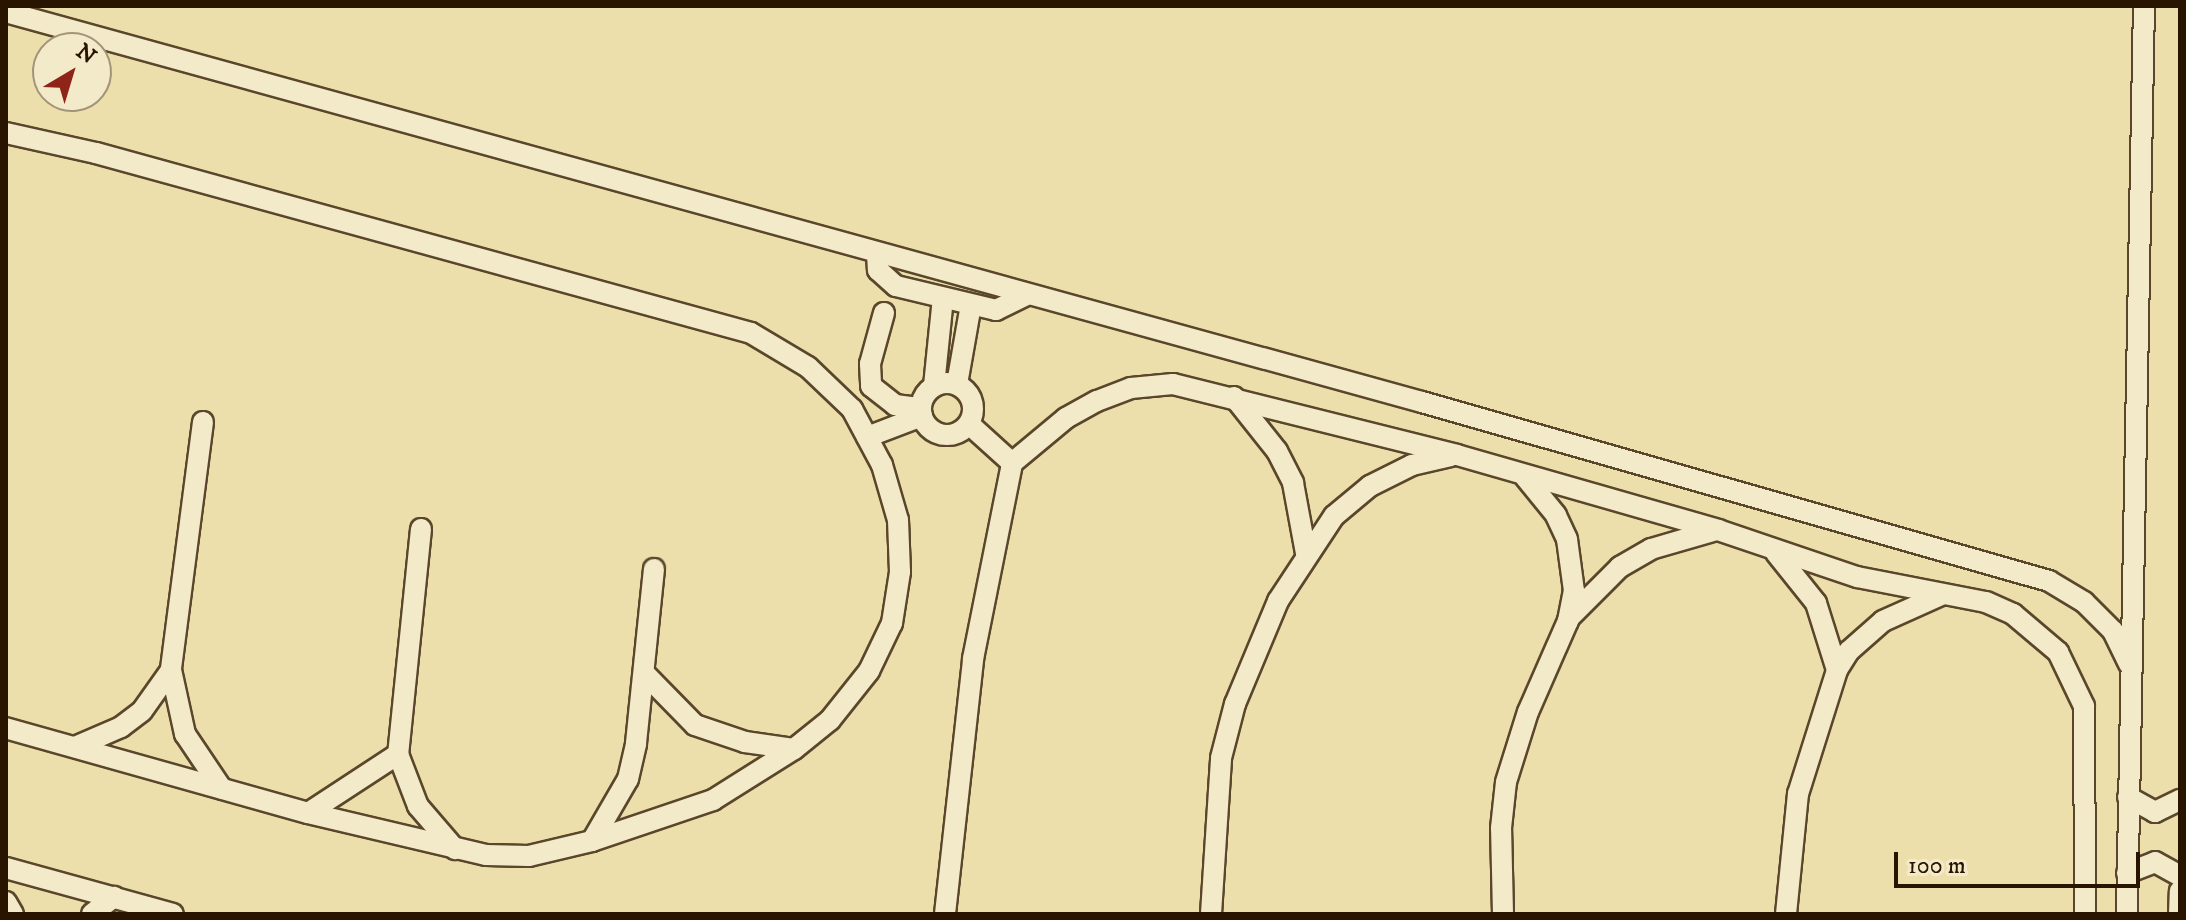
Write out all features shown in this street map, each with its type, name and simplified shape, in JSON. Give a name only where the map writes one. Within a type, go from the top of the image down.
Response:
[{"type":"street","points":[[2127,914],[2129,664],[2144,6]]},
{"type":"street","points":[[6,12],[2049,581],[2084,602],[2113,631],[2129,664]]},
{"type":"street","points":[[6,133],[111,157],[751,333],[808,367],[852,409],[882,465],[898,520],[900,572],[892,623],[869,671],[830,720],[794,749],[713,800],[592,841],[529,856],[455,849],[308,813],[6,728]]},
{"type":"street","points":[[877,253],[885,279],[943,298],[996,310],[1027,295]]},
{"type":"street","points":[[867,437],[922,412],[934,386],[943,298]]},
{"type":"street","points":[[957,384],[971,305]]},
{"type":"street","points":[[884,313],[870,364],[871,386],[895,405],[922,412]]},
{"type":"street","points":[[934,386],[957,384]]},
{"type":"street","points":[[957,384],[972,401],[969,424]]},
{"type":"street","points":[[945,914],[973,659],[1012,463],[1066,418],[1131,388],[1173,384],[1232,396],[1457,455],[1718,530],[1857,577],[1945,593],[2013,614],[2038,631],[2074,678],[2088,736],[2085,914]]},
{"type":"street","points":[[1232,396],[1277,451],[1299,506],[1306,553]]},
{"type":"street","points":[[922,412],[928,427],[949,435],[969,424]]},
{"type":"street","points":[[203,422],[171,670],[185,734],[222,789]]},
{"type":"street","points":[[969,424],[1012,463]]},
{"type":"street","points":[[1211,914],[1221,758],[1254,651],[1306,553],[1334,516],[1370,486],[1412,465],[1457,455]]},
{"type":"street","points":[[1503,914],[1500,843],[1506,782],[1528,712],[1568,621],[1574,591],[1567,539],[1541,493],[1523,474]]},
{"type":"street","points":[[421,529],[398,754],[418,806],[455,849]]},
{"type":"street","points":[[1568,621],[1620,567],[1651,549],[1718,530]]},
{"type":"street","points":[[1773,550],[1816,603],[1837,670]]},
{"type":"street","points":[[592,841],[628,779],[646,675],[654,569]]},
{"type":"street","points":[[1786,914],[1798,794],[1837,670],[1849,651],[1883,621],[1945,593]]},
{"type":"street","points":[[74,747],[121,727],[158,692],[171,670]]},
{"type":"street","points":[[646,675],[695,725],[745,742],[794,749]]},
{"type":"street","points":[[308,813],[398,754]]},
{"type":"street","points":[[2128,797],[2155,812],[2180,800]]},
{"type":"street","points":[[2127,873],[2155,862],[2180,876]]},
{"type":"street","points":[[6,868],[173,914]]},
{"type":"street","points":[[2179,914],[2180,891]]},
{"type":"street","points":[[92,914],[114,897]]},
{"type":"street","points":[[6,902],[13,914]]}]
